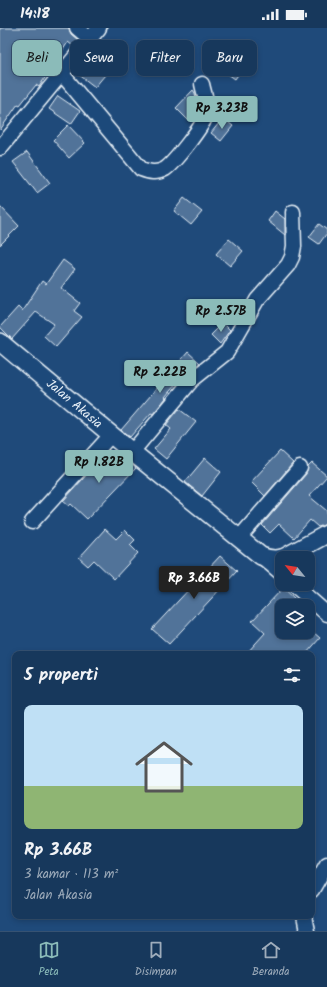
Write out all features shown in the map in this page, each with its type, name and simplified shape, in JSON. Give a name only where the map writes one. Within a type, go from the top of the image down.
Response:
[{"type":"street","points":[[77,28],[95,33],[62,74],[141,169],[149,172],[157,172],[166,169],[202,125],[208,107],[202,84]]},
{"type":"street","points":[[0,148],[60,76]]},
{"type":"street","points":[[132,452],[192,380],[227,352],[257,300],[288,264],[292,257],[294,246],[294,212]]},
{"type":"street","name":"Jalan Akasia","points":[[0,342],[111,435],[261,556]]},
{"type":"street","points":[[32,522],[111,435]]},
{"type":"street","points":[[239,538],[300,468]]},
{"type":"street","points":[[295,551],[327,534]]},
{"type":"street","points":[[261,556],[275,560]]},
{"type":"street","points":[[261,556],[275,568]]},
{"type":"street","points":[[301,591],[327,614]]},
{"type":"street","points":[[315,885],[327,864]]},
{"type":"street","points":[[305,919],[307,931]]},
{"type":"building","points":[[0,28],[69,28],[71,34],[78,40],[70,40],[70,44],[68,42],[62,51],[62,40],[12,40],[12,76],[46,76],[39,87],[36,85],[20,105],[18,104],[0,130]]},
{"type":"building","points":[[81,76],[104,76],[95,87]]},
{"type":"building","points":[[193,90],[198,109],[188,120],[176,108]]},
{"type":"building","points":[[58,96],[80,111],[71,124],[49,109]]},
{"type":"building","points":[[223,118],[233,126],[221,141],[211,133]]},
{"type":"building","points":[[68,125],[85,143],[69,158],[53,140]]},
{"type":"building","points":[[27,152],[50,183],[37,193],[13,162]]},
{"type":"building","points":[[184,198],[202,212],[191,225],[174,211]]},
{"type":"building","points":[[0,206],[19,226],[0,245]]},
{"type":"building","points":[[275,211],[285,219],[285,235],[268,221]]},
{"type":"building","points":[[319,224],[327,230],[327,233],[319,244],[309,237]]},
{"type":"building","points":[[229,239],[243,251],[230,266],[216,254]]},
{"type":"building","points":[[63,260],[75,269],[61,288],[80,303],[74,311],[82,317],[56,347],[44,336],[54,324],[36,312],[12,339],[0,327],[18,307],[22,311],[42,281],[46,284]]},
{"type":"building","points":[[223,323],[230,330],[220,344],[211,335]]},
{"type":"building","points":[[188,352],[200,363],[188,372],[187,371],[153,414],[151,413],[130,437],[121,430]]},
{"type":"building","points":[[179,409],[196,422],[166,459],[154,449],[171,429],[166,425]]},
{"type":"building","points":[[109,450],[118,459],[121,456],[136,468],[87,519],[71,504],[69,506],[63,501]]},
{"type":"building","points":[[280,451],[293,463],[265,496],[251,482]]},
{"type":"building","points":[[205,458],[221,472],[202,496],[185,482]]},
{"type":"building","points":[[312,463],[327,476],[309,496],[327,511],[327,524],[318,527],[310,520],[294,538],[279,524],[270,533],[262,525],[306,474],[308,467]]},
{"type":"building","points":[[105,529],[116,539],[125,530],[135,540],[130,545],[138,553],[114,579],[94,560],[88,566],[79,558]]},
{"type":"building","points":[[220,556],[237,571],[169,644],[152,629]]},
{"type":"building","points":[[280,591],[286,591],[294,598],[293,599],[275,599],[275,639],[315,639],[315,634],[320,638],[309,651],[249,651],[265,633],[252,621]]}]
